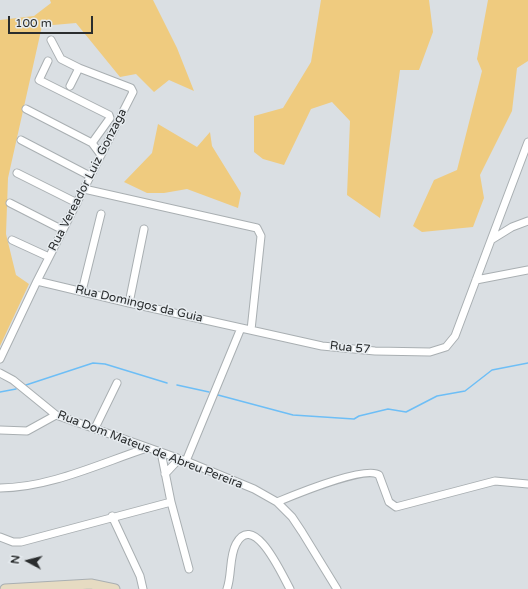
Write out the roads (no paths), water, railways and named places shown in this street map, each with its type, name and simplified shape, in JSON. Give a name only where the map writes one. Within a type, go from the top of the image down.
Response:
[{"type":"main road","points":[[5,589],[73,587],[91,584],[115,589]]},
{"type":"street","name":"Rua Vereador Luiz Gonzaga","points":[[0,360],[37,281],[132,90],[131,88],[79,68],[61,59],[51,40]]},
{"type":"street","points":[[48,61],[39,80],[110,115],[110,118],[92,143]]},
{"type":"street","points":[[70,86],[79,68]]},
{"type":"street","points":[[26,109],[92,143],[101,155]]},
{"type":"street","points":[[21,140],[90,176]]},
{"type":"street","name":"Rua 57","points":[[241,328],[322,346],[375,351],[438,351],[451,343],[455,336],[528,142]]},
{"type":"street","points":[[17,172],[77,203]]},
{"type":"street","points":[[84,189],[257,228],[261,236],[251,330]]},
{"type":"street","points":[[10,204],[63,230]]},
{"type":"street","points":[[82,291],[101,214]]},
{"type":"street","points":[[491,240],[512,227],[528,221]]},
{"type":"street","points":[[129,304],[144,229]]},
{"type":"street","points":[[12,240],[49,257]]},
{"type":"street","points":[[476,280],[528,270]]},
{"type":"street","name":"Rua Domingos da Guia","points":[[37,281],[82,291],[129,304],[241,328]]},
{"type":"street","points":[[165,474],[182,460],[241,328]]},
{"type":"street","name":"Rua Dom Mateus de Abreu Pereira","points":[[0,372],[13,380],[56,415],[182,460],[254,489],[277,502],[292,517],[337,589]]},
{"type":"street","points":[[95,428],[117,384]]},
{"type":"street","points":[[0,430],[27,430],[56,415]]},
{"type":"street","points":[[0,488],[36,484],[120,459],[147,448]]},
{"type":"street","points":[[160,452],[171,502],[190,569]]},
{"type":"street","points":[[277,502],[329,482],[370,472],[379,475],[390,502],[396,507],[496,481],[528,484]]},
{"type":"street","points":[[0,537],[13,542],[21,542],[112,516],[171,502]]},
{"type":"street","points":[[112,516],[140,576],[143,589]]},
{"type":"street","points":[[227,589],[231,576],[235,545],[243,537],[248,535],[261,541],[290,589]]},
{"type":"waterway","points":[[26,385],[93,363],[105,364],[167,383]]},
{"type":"waterway","points":[[218,395],[293,415],[354,419],[359,416],[388,409],[406,412],[437,396],[465,391],[492,370],[528,363]]},
{"type":"waterway","points":[[177,385],[209,392]]},
{"type":"waterway","points":[[0,392],[16,389]]}]
